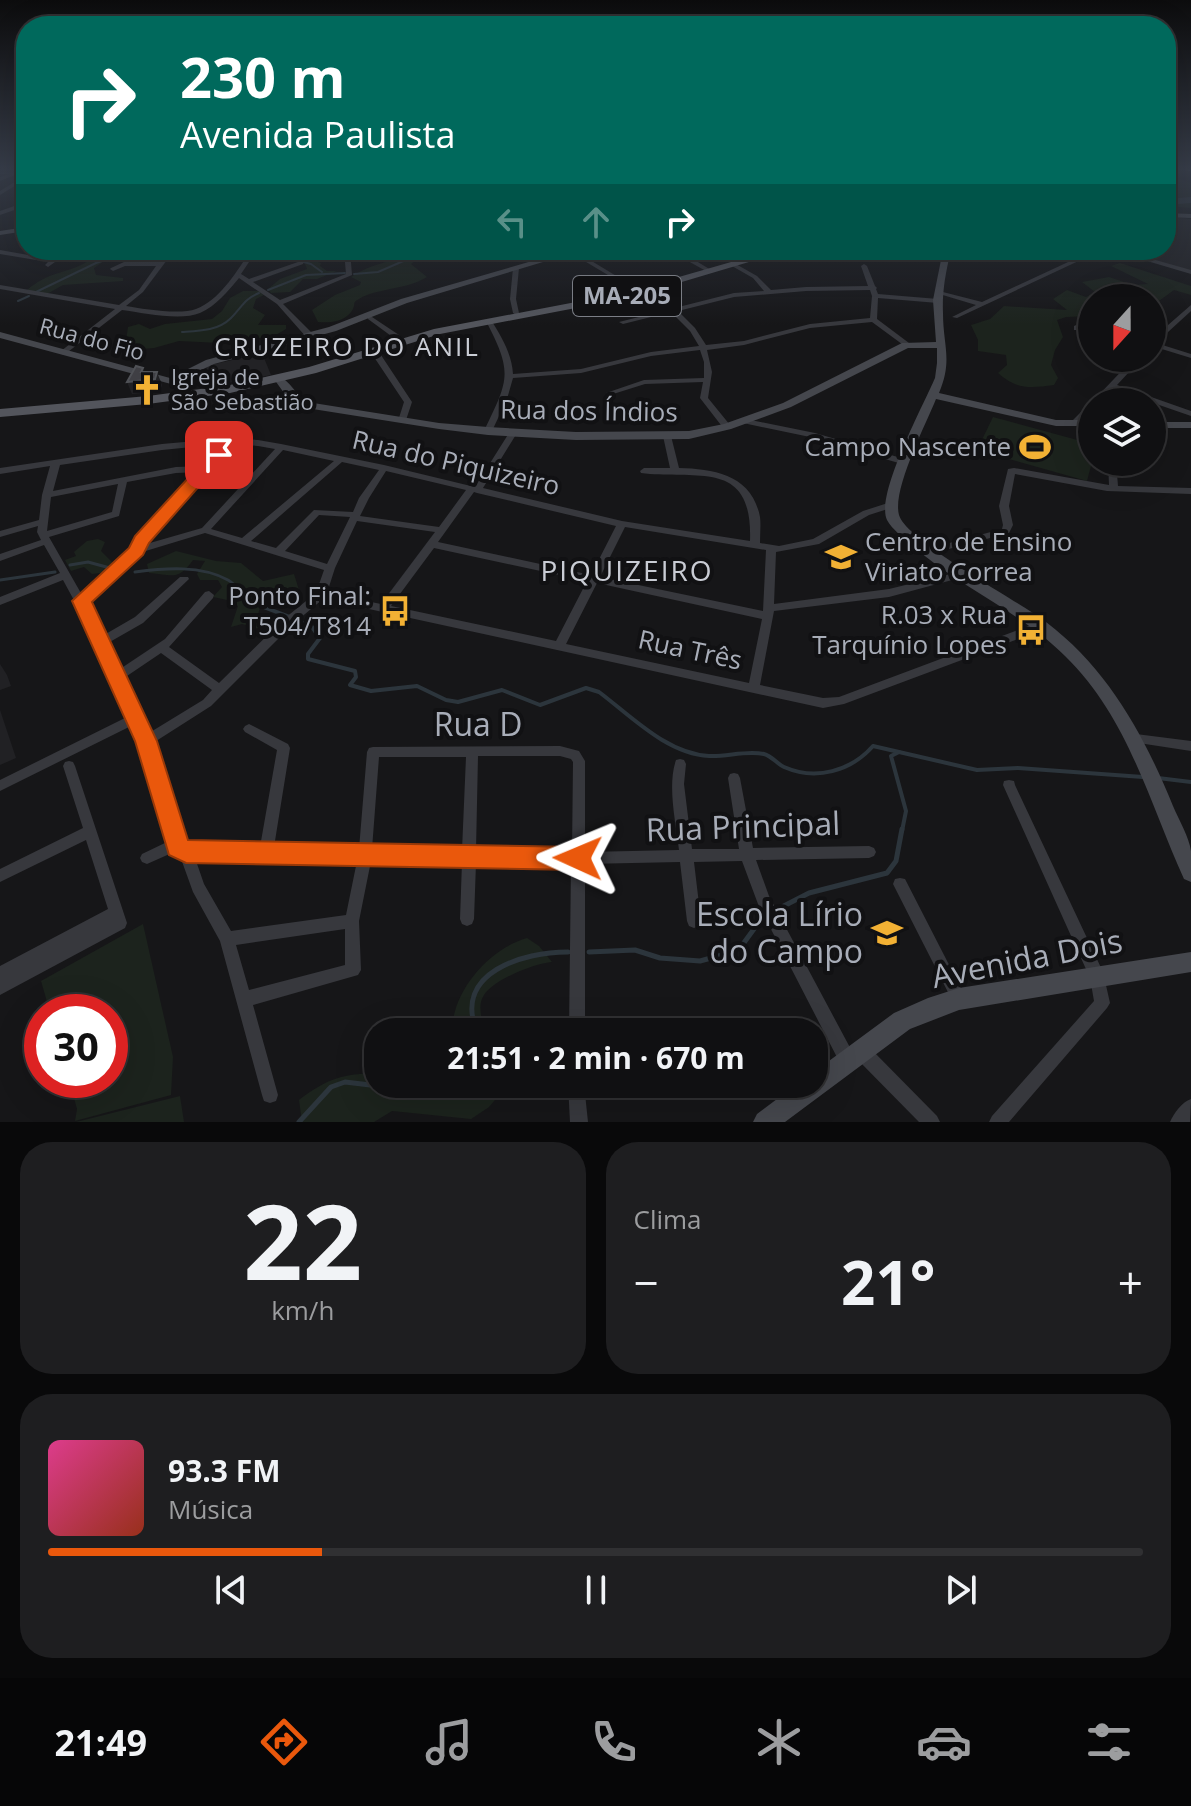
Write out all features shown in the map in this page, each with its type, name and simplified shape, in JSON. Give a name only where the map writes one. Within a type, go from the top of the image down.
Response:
[{"type":"main road","name":"MA-205","points":[[180,390],[220,387],[270,377],[462,323],[623,294],[742,260]]},
{"type":"main road","name":"MA-205","points":[[0,411],[279,379],[438,331],[624,296],[751,260]]},
{"type":"street","points":[[33,260],[50,264],[54,260]]},
{"type":"street","points":[[64,353],[124,307],[165,260]]},
{"type":"street","points":[[0,287],[124,307],[194,313],[224,292],[248,260]]},
{"type":"street","points":[[249,281],[296,260]]},
{"type":"street","points":[[279,303],[349,275],[348,260]]},
{"type":"street","points":[[180,390],[207,362],[370,318],[404,301],[541,260]]},
{"type":"street","points":[[586,260],[615,277]]},
{"type":"street","points":[[690,260],[708,270]]},
{"type":"street","points":[[945,260],[938,297],[944,366],[905,462],[891,512],[897,524],[930,551],[1041,626],[1088,667],[1136,739],[1191,873]]},
{"type":"street","points":[[955,317],[1077,260]]},
{"type":"street","points":[[1148,260],[1191,272]]},
{"type":"street","points":[[113,269],[124,264],[161,264]]},
{"type":"street","points":[[734,265],[755,277],[768,291]]},
{"type":"street","points":[[864,266],[874,292],[873,320]]},
{"type":"street","points":[[516,268],[513,299],[516,313]]},
{"type":"street","points":[[239,275],[279,303],[310,336]]},
{"type":"street","points":[[623,322],[719,297],[768,291],[874,292],[981,304]]},
{"type":"street","points":[[624,296],[641,308]]},
{"type":"street","points":[[1166,331],[1191,307]]},
{"type":"street","points":[[673,310],[691,326],[702,347],[708,368],[704,398],[727,427]]},
{"type":"street","points":[[370,318],[401,339]]},
{"type":"street","points":[[511,376],[581,371],[637,357],[754,341],[810,326],[873,320],[906,345]]},
{"type":"street","points":[[488,431],[511,384],[506,353],[489,321]]},
{"type":"street","name":"Rua do Fio","points":[[0,335],[180,390]]},
{"type":"street","name":"Rua dos Índios","points":[[279,379],[293,398],[304,405],[402,421],[513,433],[667,436],[746,421],[906,345],[941,345]]},
{"type":"street","points":[[1166,348],[1191,356]]},
{"type":"street","points":[[374,351],[404,394],[408,404],[402,421]]},
{"type":"street","points":[[568,384],[581,371]]},
{"type":"street","points":[[1125,372],[1112,386],[1191,414]]},
{"type":"street","points":[[610,393],[644,382],[707,380]]},
{"type":"street","points":[[932,395],[1056,423],[1076,422]]},
{"type":"street","points":[[746,421],[824,438],[905,462]]},
{"type":"street","points":[[1166,425],[1191,425]]},
{"type":"street","points":[[383,609],[513,433]]},
{"type":"street","points":[[667,436],[675,471]]},
{"type":"street","points":[[82,601],[136,551],[141,540],[208,469],[229,441]]},
{"type":"street","name":"Rua do Piquizeiro","points":[[0,471],[229,441],[281,447],[384,468],[622,524],[789,549],[816,542],[866,513],[891,505]]},
{"type":"street","points":[[136,551],[205,530],[281,447]]},
{"type":"street","points":[[245,541],[341,459]]},
{"type":"street","points":[[56,462],[47,495],[45,532],[102,641],[146,741],[194,880],[227,939],[270,1095]]},
{"type":"street","points":[[146,741],[180,722],[220,690],[293,617],[321,595],[330,568],[384,468]]},
{"type":"street","points":[[47,495],[176,470],[208,469]]},
{"type":"street","points":[[644,471],[717,475],[749,494],[757,512],[755,546]]},
{"type":"street","points":[[930,551],[1006,531],[1004,506],[1011,471],[1114,488],[1191,491]]},
{"type":"street","points":[[1113,476],[1114,488]]},
{"type":"street","points":[[1,533],[45,532],[116,514],[123,481]]},
{"type":"street","points":[[279,551],[314,514],[321,511],[441,530]]},
{"type":"street","points":[[560,644],[622,524]]},
{"type":"street","points":[[205,530],[330,568]]},
{"type":"street","points":[[0,558],[45,532]]},
{"type":"street","points":[[431,544],[768,612],[889,593],[963,574]]},
{"type":"street","points":[[754,687],[768,612],[771,548]]},
{"type":"street","points":[[0,601],[65,575]]},
{"type":"street","points":[[102,641],[139,620],[184,579]]},
{"type":"street","points":[[117,677],[162,648],[209,595]]},
{"type":"street","name":"Rua Três","points":[[321,595],[823,703],[840,701],[1041,626]]},
{"type":"street","points":[[162,648],[220,690]]},
{"type":"street","points":[[0,786],[136,718]]},
{"type":"street","points":[[249,729],[281,744],[284,752],[266,853]]},
{"type":"street","points":[[1136,739],[1191,746]]},
{"type":"street","name":"Rua D","points":[[365,856],[373,752],[560,751],[575,755],[579,761],[578,858]]},
{"type":"street","points":[[467,919],[472,752]]},
{"type":"street","points":[[680,764],[678,784],[694,921]]},
{"type":"street","points":[[69,766],[118,918]]},
{"type":"street","points":[[734,778],[747,855],[769,911],[854,1056],[931,1122]]},
{"type":"street","points":[[998,1122],[1102,1003],[1098,977],[1009,785]]},
{"type":"street","points":[[0,876],[90,831]]},
{"type":"street","name":"Rua Principal","points":[[147,858],[181,848],[365,856],[578,858],[869,852]]},
{"type":"street","points":[[245,999],[353,970],[352,921],[365,856]]},
{"type":"street","points":[[577,1018],[578,858]]},
{"type":"street","points":[[900,884],[959,999]]},
{"type":"street","points":[[0,974],[118,918]]},
{"type":"street","points":[[0,987],[118,918]]},
{"type":"street","points":[[227,939],[352,921]]},
{"type":"street","name":"Avenida Dois","points":[[780,1117],[854,1056],[914,1015],[959,999],[1191,962]]},
{"type":"street","points":[[577,1098],[579,1122]]},
{"type":"street","points":[[1179,1122],[1191,1107]]},
{"type":"shaded area","points":[[1176,220],[1191,220],[1191,271],[1153,260],[1176,260]]},
{"type":"shaded area","points":[[90,260],[106,260],[94,268],[96,275],[123,278],[123,281],[63,285],[47,294],[27,290],[48,277]]},
{"type":"shaded area","points":[[312,260],[321,263],[320,266],[327,271],[337,271],[317,279],[303,279],[290,292],[271,293],[268,289],[280,279],[307,269],[305,264]]},
{"type":"shaded area","points":[[393,260],[424,260],[411,264],[427,277],[366,295],[356,301],[350,313],[342,319],[318,322],[312,310],[335,295],[360,285],[361,282],[351,277],[372,266]]},
{"type":"shaded area","points":[[1120,263],[1191,286],[1191,295],[1174,290],[1166,296],[1166,284],[1148,284],[1111,266]]},
{"type":"shaded area","points":[[1109,277],[1130,284],[1082,282]]},
{"type":"shaded area","points":[[1067,290],[1078,294],[1078,317],[1057,320],[1063,337],[1051,365],[1058,378],[1054,385],[1018,385],[998,373],[1007,365],[1006,355],[978,351],[978,340],[971,325],[990,319],[1004,306],[1067,310],[1053,299]]},
{"type":"shaded area","points":[[243,291],[259,291],[264,295],[256,299],[253,308],[265,315],[258,325],[286,325],[286,329],[274,336],[220,343],[179,341],[154,348],[131,350],[125,347],[128,327],[139,324],[150,329],[165,324],[212,319],[230,298]]},
{"type":"shaded area","points":[[262,353],[271,375],[212,386],[206,366]]},
{"type":"shaded area","name":"Campo Nascente","points":[[993,417],[1078,440],[1078,476],[1088,476],[1087,481],[977,450]]},
{"type":"shaded area","points":[[98,539],[105,542],[101,551],[114,564],[109,572],[92,574],[84,567],[71,571],[65,560],[76,556],[74,552],[87,541]]},
{"type":"shaded area","points":[[176,551],[216,561],[241,563],[263,581],[294,574],[299,590],[287,595],[268,588],[259,597],[262,602],[258,614],[273,623],[270,627],[261,629],[242,624],[231,627],[238,606],[232,601],[213,597],[222,587],[218,580],[200,580],[197,574],[205,561],[193,560],[179,574],[149,573],[147,564]]},
{"type":"shaded area","points":[[143,924],[173,1057],[171,1095],[75,1121],[77,1109],[74,1098],[128,1098],[128,994],[45,994],[41,981]]},
{"type":"shaded area","points":[[527,938],[539,946],[552,962],[515,973],[489,989],[481,1004],[482,1018],[454,1018],[458,1002],[475,974],[513,944]]},
{"type":"shaded area","points":[[364,1074],[364,1098],[497,1098],[471,1119],[392,1111],[374,1122],[302,1122],[299,1100],[327,1082]]},
{"type":"shaded area","points":[[180,1096],[184,1122],[76,1122]]},
{"type":"building","points":[[136,366],[143,368],[141,372],[157,372],[155,379],[127,382]]},
{"type":"waterway","points":[[36,292],[105,260]]},
{"type":"waterway","points":[[296,260],[311,264],[322,272]]},
{"type":"waterway","points":[[354,274],[378,272],[406,260]]},
{"type":"waterway","points":[[268,290],[306,275],[345,273]]},
{"type":"waterway","points":[[182,332],[220,326],[259,293]]},
{"type":"waterway","points":[[18,301],[29,296]]},
{"type":"waterway","points":[[70,565],[88,562],[110,568]]},
{"type":"waterway","points":[[135,572],[170,569],[206,572],[231,582],[250,602]]},
{"type":"waterway","points":[[0,580],[55,572]]},
{"type":"waterway","points":[[245,600],[250,602]]},
{"type":"waterway","points":[[250,602],[290,617]]},
{"type":"waterway","points":[[297,620],[312,627],[320,638],[308,654],[308,659],[355,671],[356,677],[350,685],[371,691],[417,686],[446,700],[458,702],[502,690],[540,705],[586,688],[599,692],[679,749],[709,756],[764,754],[781,766],[808,773],[844,767],[873,746],[899,752]]},
{"type":"waterway","points":[[899,752],[977,770],[1018,768],[1143,777]]},
{"type":"waterway","points":[[899,752],[891,756],[906,811],[902,831]]},
{"type":"waterway","points":[[1158,778],[1191,782]]},
{"type":"waterway","points":[[776,910],[809,893],[887,873],[896,861],[902,829]]},
{"type":"waterway","points":[[589,952],[635,950],[660,958],[700,961],[722,955],[743,944],[765,914]]},
{"type":"waterway","points":[[474,1018],[474,994],[483,980],[497,970],[513,961],[532,956],[568,952]]},
{"type":"waterway","points":[[299,1122],[331,1087],[345,1082],[364,1084]]},
{"type":"place","name":"Igreja de São Sebastião","points":[[147,390]]},
{"type":"place","name":"Campo Nascente","points":[[1035,447]]},
{"type":"place","name":"Centro de Ensino Viriato Correa","points":[[841,557]]},
{"type":"place","name":"Ponto Final: T504/T814","points":[[395,611]]},
{"type":"place","name":"R.03 x Rua Tarquínio Lopes","points":[[1031,630]]},
{"type":"place","name":"Escola Lírio do Campo","points":[[887,933]]},
{"type":"district","name":"CRUZEIRO DO ANIL","points":[[347,347]]},
{"type":"district","name":"PIQUIZEIRO","points":[[627,571]]},
{"type":"route","points":[[219,455],[141,540],[136,551],[82,601],[146,741],[177,848],[186,852],[578,858]]}]
